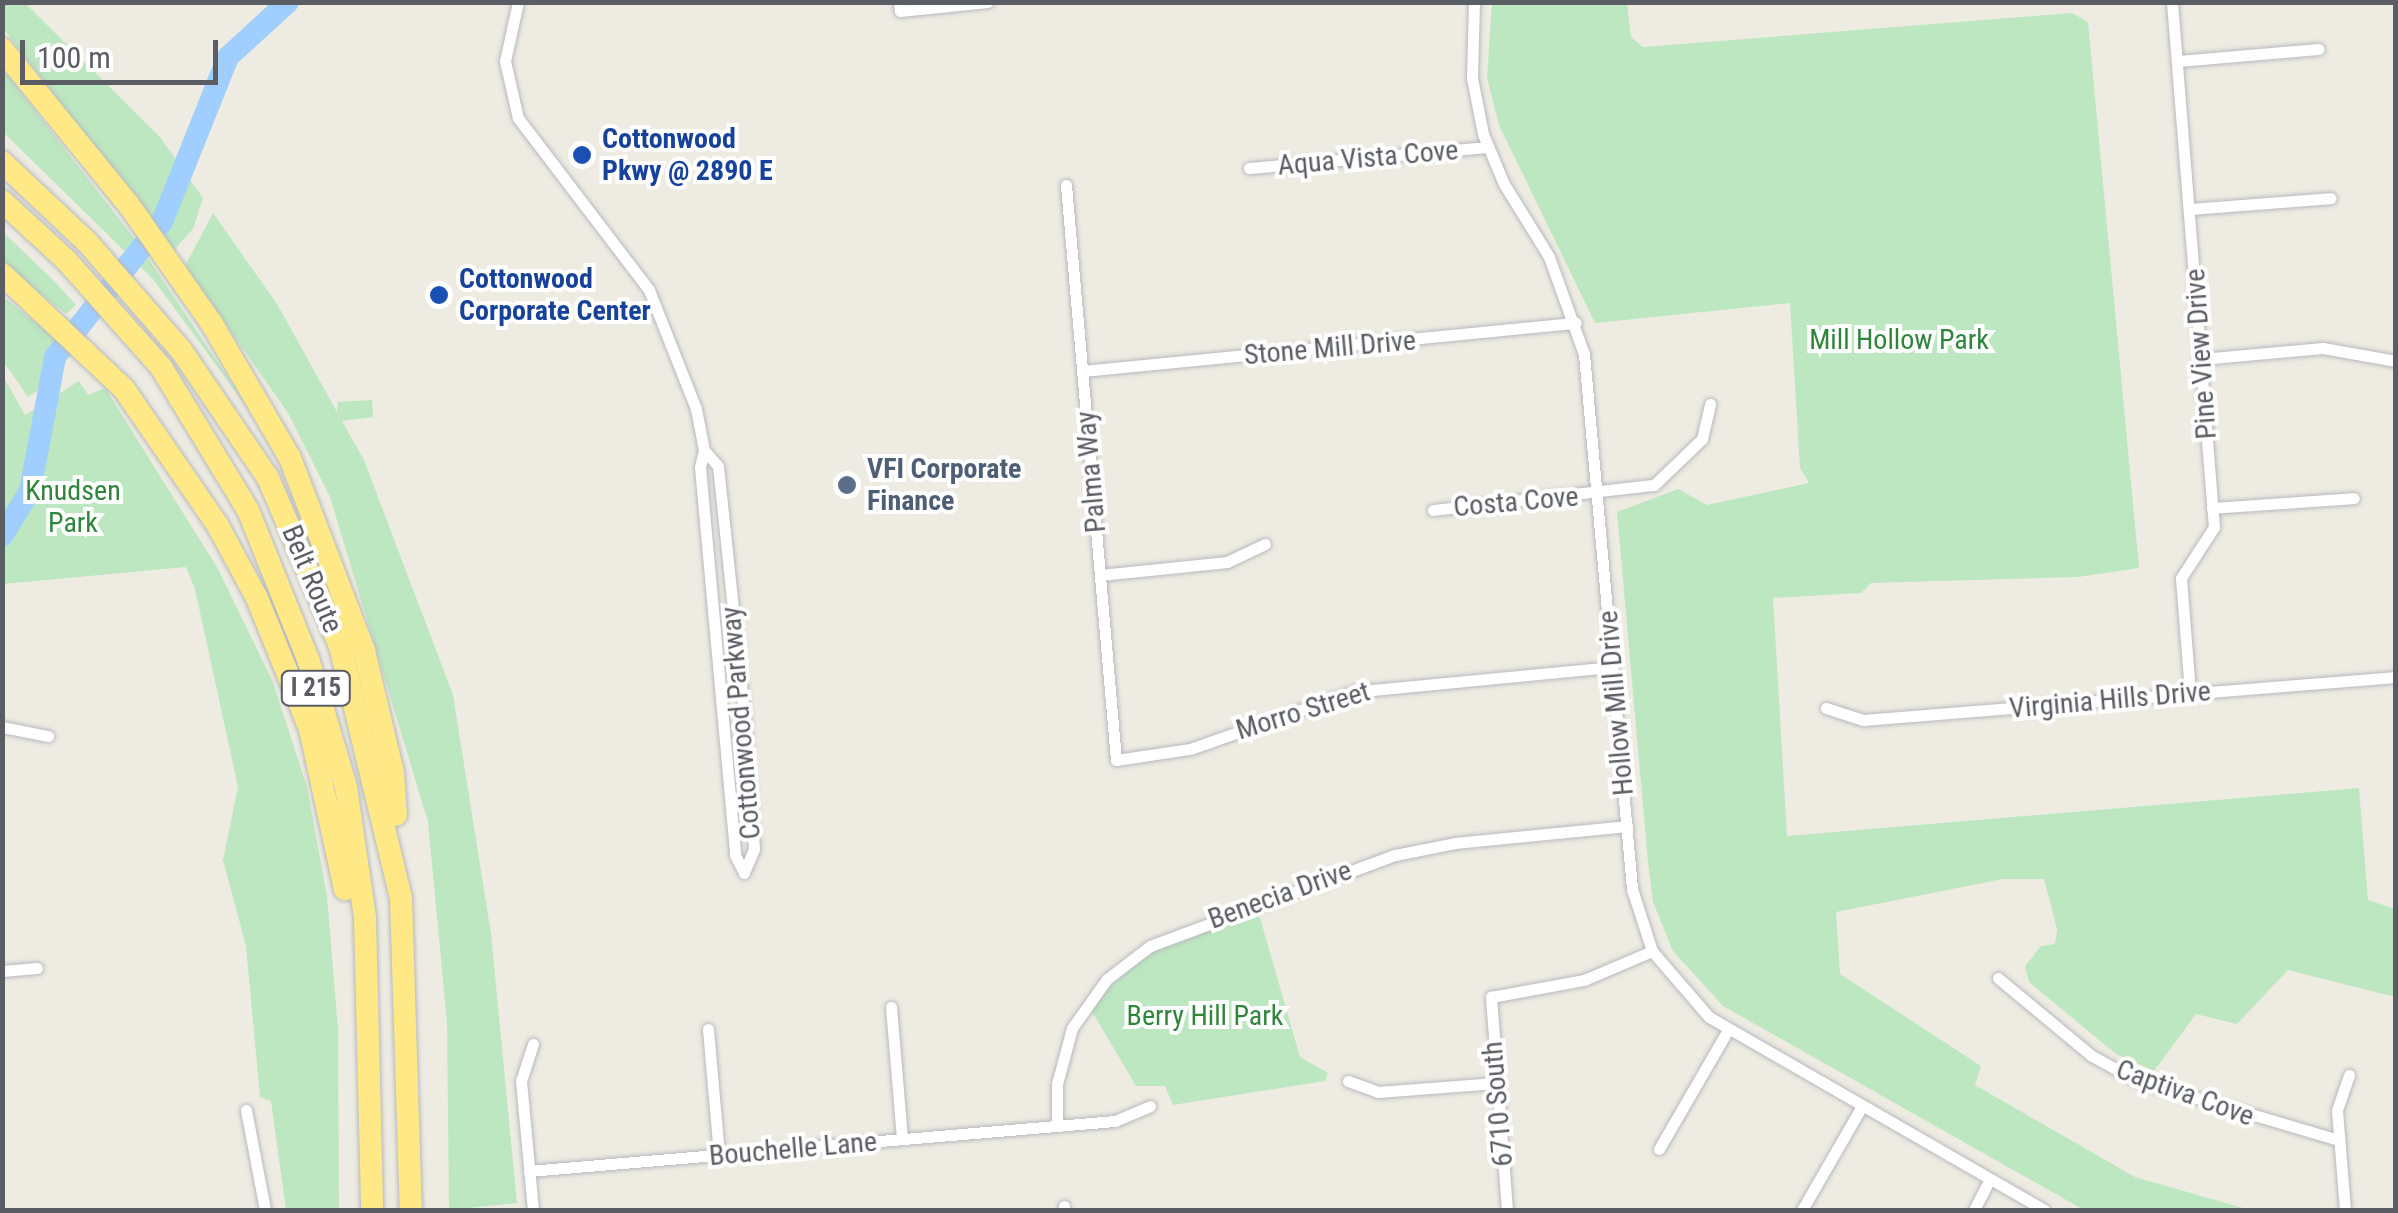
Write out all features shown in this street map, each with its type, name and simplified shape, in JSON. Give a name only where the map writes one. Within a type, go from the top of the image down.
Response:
[{"type":"highway","points":[[2,48],[129,206],[212,324],[290,458],[364,650],[393,773],[401,898]]},
{"type":"highway","name":"Belt Route","points":[[2,162],[87,242],[180,350],[268,478],[340,646],[401,898],[411,1210]]},
{"type":"highway","name":"Belt Route","points":[[2,201],[66,260],[161,367],[248,510],[309,662],[346,788],[365,918],[371,1040],[372,1210]]},
{"type":"highway","points":[[2,274],[32,296],[124,388],[218,526],[288,668],[330,794],[371,1040]]},
{"type":"street","name":"Cottonwood Parkway","points":[[518,2],[504,60],[518,118],[648,290],[685,370],[704,450],[700,467],[731,819],[735,855],[744,873],[754,849],[742,693],[718,466],[704,450]]},
{"type":"street","points":[[899,2],[900,11],[988,2]]},
{"type":"street","name":"Hollow Mill Drive","points":[[1474,2],[1472,78],[1488,147],[1549,257],[1576,323],[1598,495],[1632,889],[1652,951],[1692,1003],[1728,1030],[2045,1210]]},
{"type":"street","name":"Pine View Drive","points":[[2172,2],[2212,508],[2212,536],[2181,578],[2190,694]]},
{"type":"street","points":[[2178,61],[2318,49]]},
{"type":"street","name":"Aqua Vista Cove","points":[[1249,168],[1488,147]]},
{"type":"street","name":"Palma Way","points":[[1066,184],[1116,760]]},
{"type":"street","points":[[2189,209],[2331,198]]},
{"type":"street","name":"Stone Mill Drive","points":[[1082,371],[1576,323]]},
{"type":"street","points":[[2201,359],[2323,348],[2396,361]]},
{"type":"street","name":"Costa Cove","points":[[1433,510],[1633,492],[1670,474],[1702,439],[1710,404]]},
{"type":"street","points":[[2212,508],[2354,498]]},
{"type":"street","points":[[1100,575],[1226,562],[1265,544]]},
{"type":"street","name":"Morro Street","points":[[1116,760],[1190,748],[1352,692],[1612,666]]},
{"type":"street","name":"Virginia Hills Drive","points":[[1826,708],[1863,720],[2396,677]]},
{"type":"street","points":[[2,727],[48,736]]},
{"type":"street","name":"Benecia Drive","points":[[1057,1126],[1057,1084],[1072,1028],[1106,979],[1150,946],[1395,856],[1626,826]]},
{"type":"street","name":"6710 South","points":[[1507,1210],[1491,997],[1584,980],[1652,951]]},
{"type":"street","points":[[2,971],[37,968]]},
{"type":"street","name":"Captiva Cove","points":[[1998,978],[2092,1056],[2136,1080],[2340,1140]]},
{"type":"street","points":[[891,1007],[902,1140]]},
{"type":"street","points":[[708,1030],[719,1155]]},
{"type":"street","points":[[1659,1149],[1728,1030]]},
{"type":"street","points":[[533,1044],[521,1081],[533,1210]]},
{"type":"street","points":[[2345,1210],[2337,1110],[2349,1075]]},
{"type":"street","points":[[1348,1080],[1378,1092],[1496,1083]]},
{"type":"street","name":"Bouchelle Lane","points":[[530,1171],[1115,1121],[1150,1106]]},
{"type":"street","points":[[1802,1210],[1862,1106]]},
{"type":"street","points":[[246,1110],[264,1210]]},
{"type":"street","points":[[1974,1210],[1990,1179]]},
{"type":"green space","points":[[2,3],[27,5],[160,137],[203,198],[193,229],[174,250],[3,28]]},
{"type":"green space","name":"Mill Hollow Park","points":[[1492,3],[1627,3],[1631,37],[1643,47],[2072,13],[2088,22],[2139,568],[2078,577],[1871,583],[1861,593],[1773,598],[1787,836],[2359,788],[2368,900],[2395,909],[2395,997],[2288,970],[2237,1024],[2196,1014],[2154,1071],[2116,1054],[2029,982],[2025,966],[2041,946],[2055,944],[2057,929],[2044,879],[2003,879],[1836,912],[1840,974],[1981,1066],[1975,1085],[2135,1177],[2250,1210],[2084,1210],[1723,1006],[1673,951],[1653,902],[1617,512],[1678,489],[1707,505],[1809,483],[1800,468],[1790,303],[1595,323],[1499,125],[1487,78]]},
{"type":"green space","points":[[2,68],[137,242],[255,418],[153,279],[3,132]]},
{"type":"green space","points":[[213,213],[277,304],[337,412],[338,402],[372,400],[373,417],[342,421],[364,460],[453,695],[491,934],[517,1203],[449,1210],[447,1023],[428,822],[330,497],[288,413],[185,266]]},
{"type":"green space","points":[[2,231],[76,305],[66,314],[3,264]]},
{"type":"green space","points":[[2,296],[57,339],[46,385],[28,397],[3,361]]},
{"type":"green space","name":"Knudsen Park","points":[[2,374],[25,415],[79,381],[88,395],[105,388],[217,567],[273,682],[307,787],[327,896],[338,1029],[339,1210],[286,1210],[271,1101],[260,1097],[246,946],[223,860],[238,787],[195,589],[186,567],[3,584]]},
{"type":"green space","name":"Berry Hill Park","points":[[1258,911],[1300,1057],[1328,1073],[1325,1081],[1173,1105],[1165,1086],[1136,1086],[1091,1010],[1102,993],[1152,952]]},
{"type":"waterway","points":[[2,536],[30,491],[55,357],[162,222],[228,57],[288,2]]},
{"type":"place","name":"Cottonwood Pkwy @ 2890 E","points":[[582,155]]},
{"type":"place","name":"Cottonwood Corporate Center","points":[[439,295]]},
{"type":"place","name":"VFI Corporate Finance","points":[[847,485]]}]
